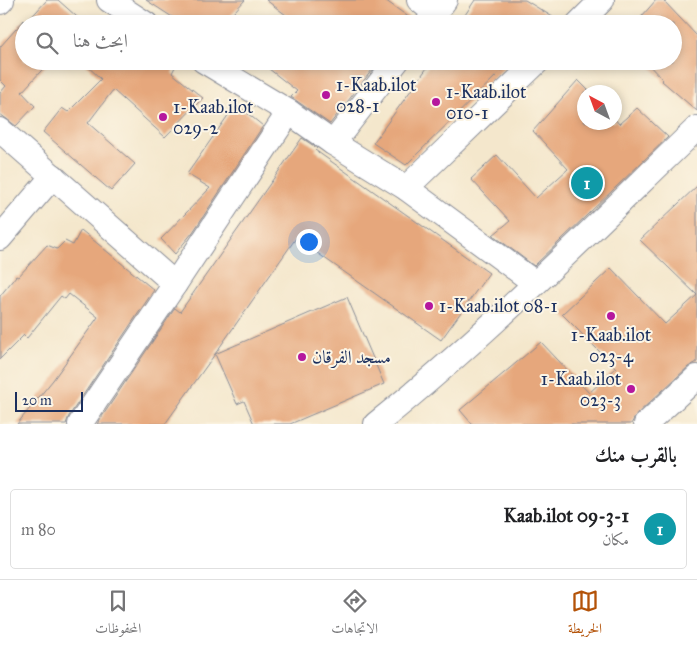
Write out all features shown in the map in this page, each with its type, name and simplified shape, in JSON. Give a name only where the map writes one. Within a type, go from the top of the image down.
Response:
[{"type":"street","points":[[109,0],[132,15]]},
{"type":"street","points":[[587,15],[602,0]]},
{"type":"street","points":[[219,70],[289,112],[333,143],[406,188],[535,284]]},
{"type":"street","points":[[333,143],[390,70]]},
{"type":"street","points":[[406,188],[529,70]]},
{"type":"street","points":[[80,424],[289,112]]},
{"type":"street","points":[[376,424],[418,390],[535,284],[697,128]]},
{"type":"street","points":[[0,130],[175,284]]},
{"type":"street","points":[[0,238],[53,176]]},
{"type":"street","points":[[646,424],[697,377]]},
{"type":"building","points":[[47,0],[58,0],[75,15],[33,15]]},
{"type":"building","points":[[146,0],[245,0],[231,15],[169,15]]},
{"type":"building","points":[[266,0],[385,0],[406,15],[286,15]]},
{"type":"building","points":[[475,0],[525,0],[549,15],[465,15]]},
{"type":"building","points":[[656,0],[663,0],[677,15],[643,15]]},
{"type":"building","points":[[682,20],[697,36],[697,111],[654,70],[682,70]]},
{"type":"building","points":[[15,30],[15,70],[42,70],[22,92],[35,106],[16,126],[0,114],[0,93],[6,86],[0,80],[0,47]]},
{"type":"building","points":[[92,70],[174,70],[172,73],[203,98],[165,137],[113,90],[88,123],[135,164],[111,191],[43,132],[62,108],[68,112],[101,79]]},
{"type":"building","name":"1-Kaab.ilot 028-1","points":[[270,70],[372,70],[330,124],[291,97],[297,91]]},
{"type":"building","name":"1-Kaab.ilot 010-1","points":[[426,70],[502,70],[406,165],[373,143]]},
{"type":"building","points":[[578,80],[583,85],[577,85],[577,130],[622,130],[622,121],[637,108],[668,137],[534,266],[493,235],[510,221],[471,179],[497,155],[536,198],[568,169],[533,131]]},
{"type":"building","points":[[236,104],[263,126],[193,232],[175,254],[161,239],[210,188],[187,174]]},
{"type":"building","name":"1-Kaab.ilot 08-1","points":[[302,138],[317,148],[315,150],[489,273],[441,340],[296,238],[165,424],[97,424],[175,308],[180,312]]},
{"type":"building","points":[[697,186],[697,295],[640,240]]},
{"type":"building","points":[[81,230],[154,290],[69,416],[66,424],[17,424],[53,380],[98,317],[69,294],[65,299],[61,296],[27,338],[24,335],[0,359],[0,296],[16,276],[18,277],[47,245],[57,249],[65,241],[73,245]]},
{"type":"building","points":[[611,268],[665,324],[697,295],[697,362],[688,367],[637,414],[631,424],[472,424],[460,410],[541,342],[589,393],[616,368],[562,314]]},
{"type":"building","name":"مسجد الفرقان","points":[[347,297],[384,384],[290,424],[254,424],[244,401],[237,404],[215,354]]},
{"type":"place","name":"1-Kaab.ilot 028-1","points":[[326,95]]},
{"type":"place","name":"1-Kaab.ilot 010-1","points":[[436,102]]},
{"type":"place","name":"1-Kaab.ilot 029-2","points":[[163,117]]},
{"type":"place","name":"1-Kaab.ilot 09-3","points":[[587,183]]},
{"type":"place","name":"1-Kaab.ilot 08-1","points":[[429,306]]},
{"type":"place","name":"1-Kaab.ilot 023-4","points":[[611,316]]},
{"type":"place","name":"مسجد الفرقان","points":[[302,357]]},
{"type":"place","name":"1-Kaab.ilot 023-3","points":[[631,389]]}]
